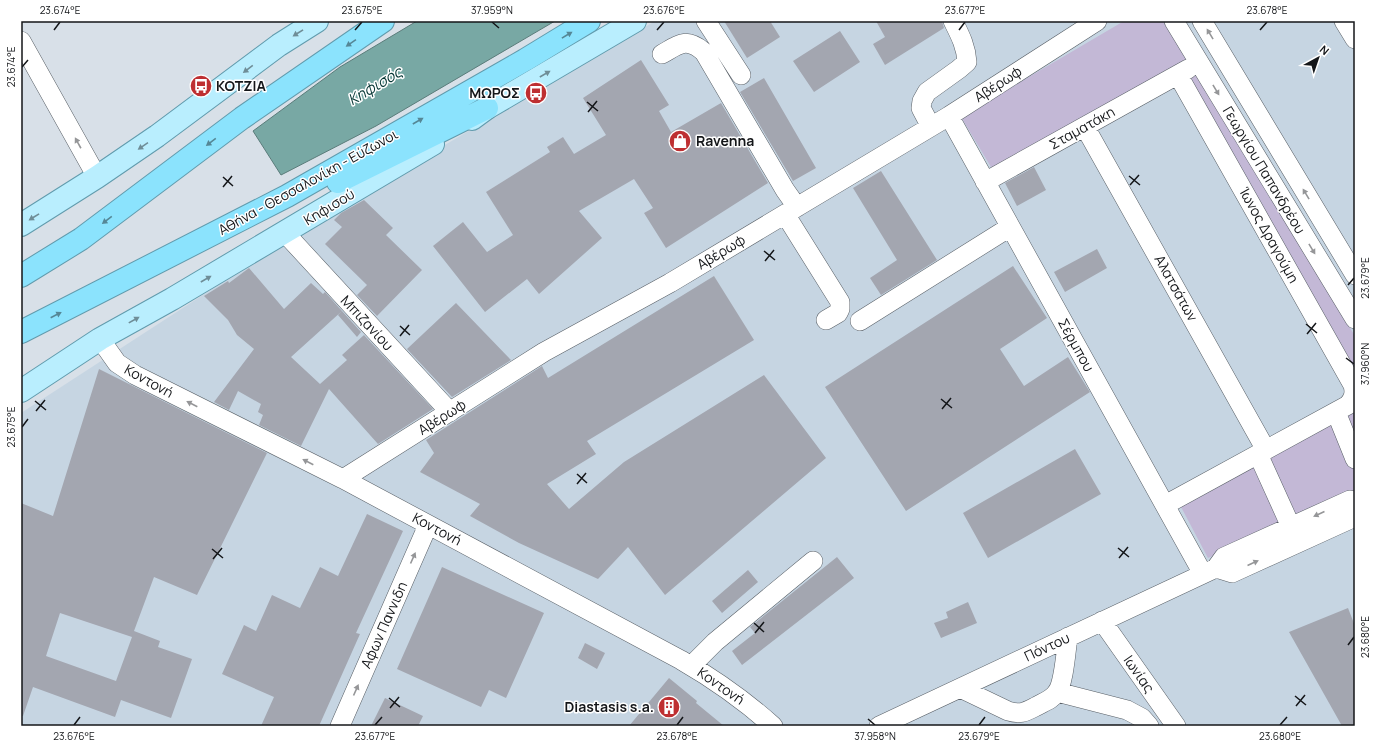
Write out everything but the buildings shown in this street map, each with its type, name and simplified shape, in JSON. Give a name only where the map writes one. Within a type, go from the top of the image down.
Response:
[{"type":"highway","points":[[21,276],[81,239],[242,118],[383,21]]},
{"type":"highway","name":"Αθήνα - Θεσσαλονίκη - Εύζωνοι","points":[[21,332],[287,196],[525,60],[589,21]]},
{"type":"highway","points":[[287,196],[335,184],[487,108]]},
{"type":"main road","points":[[21,225],[97,177],[157,136],[279,45],[317,21]]},
{"type":"main road","name":"Κηφισού","points":[[21,391],[100,339],[285,233],[444,138],[487,108],[635,21]]},
{"type":"main road","points":[[21,375],[57,356],[100,339]]},
{"type":"street","points":[[706,21],[741,75]]},
{"type":"street","points":[[931,127],[921,108],[922,101],[927,92],[967,62],[963,40],[953,21]]},
{"type":"street","name":"Αβέρωφ","points":[[343,480],[544,352],[670,283],[931,127],[1097,21]]},
{"type":"street","name":"Γεωργίου Παπανδρέου","points":[[1174,21],[1355,319]]},
{"type":"street","name":"Γεωργίου Παπανδρέου","points":[[1202,21],[1355,275]]},
{"type":"street","points":[[1344,21],[1355,39]]},
{"type":"street","points":[[21,41],[97,177]]},
{"type":"street","points":[[662,54],[679,44],[689,43],[696,45],[704,52],[785,190],[791,210],[840,302],[840,309],[838,313],[826,320]]},
{"type":"street","name":"Σταματάκη","points":[[985,182],[1199,63]]},
{"type":"street","name":"Ίωνος Δραγούμη","points":[[1178,75],[1353,385],[1355,391],[1354,397],[1348,405],[1336,412]]},
{"type":"street","name":"Σέρμπου","points":[[949,116],[1165,505],[1210,571]]},
{"type":"street","name":"Αλατσάτων","points":[[1085,127],[1262,452],[1291,527]]},
{"type":"street","points":[[860,321],[1010,227]]},
{"type":"street","name":"Μπιζανίου","points":[[285,233],[450,412]]},
{"type":"street","name":"Κοντονή","points":[[100,339],[117,363],[135,375],[343,480],[691,666],[741,700],[774,726]]},
{"type":"street","points":[[1165,505],[1336,412],[1355,459]]},
{"type":"street","name":"Πόντου","points":[[879,726],[1210,571],[1224,557],[1350,500],[1355,502]]},
{"type":"street","points":[[1210,571],[1232,572],[1355,517]]},
{"type":"street","name":"Αφων Παννιδη","points":[[340,726],[428,525]]},
{"type":"street","points":[[691,666],[715,642],[813,561]]},
{"type":"street","name":"Ιωνίας","points":[[1102,621],[1176,726]]},
{"type":"street","points":[[960,688],[1015,713],[1024,713],[1051,698],[1057,692],[1060,684],[1068,638]]},
{"type":"street","points":[[1057,692],[1127,710],[1142,718],[1150,726]]},
{"type":"shaded area","points":[[655,21],[1355,21],[1355,726],[21,726],[21,413],[323,217]]},
{"type":"shaded area","points":[[1124,21],[1163,21],[1355,336],[1355,373],[1180,69],[994,172],[961,117]]},
{"type":"shaded area","points":[[1355,409],[1355,493],[1208,558],[1180,505]]},
{"type":"water","name":"Κηφισός","points":[[417,21],[555,21],[376,126],[281,175],[253,131],[340,67]]},
{"type":"place","name":"ΚΟΤΖΙΑ","points":[[201,86]]},
{"type":"place","name":"ΜΩΡΟΣ","points":[[536,93]]},
{"type":"place","name":"Ravenna","points":[[680,141]]},
{"type":"place","name":"Diastasis s.a.","points":[[669,707]]}]
